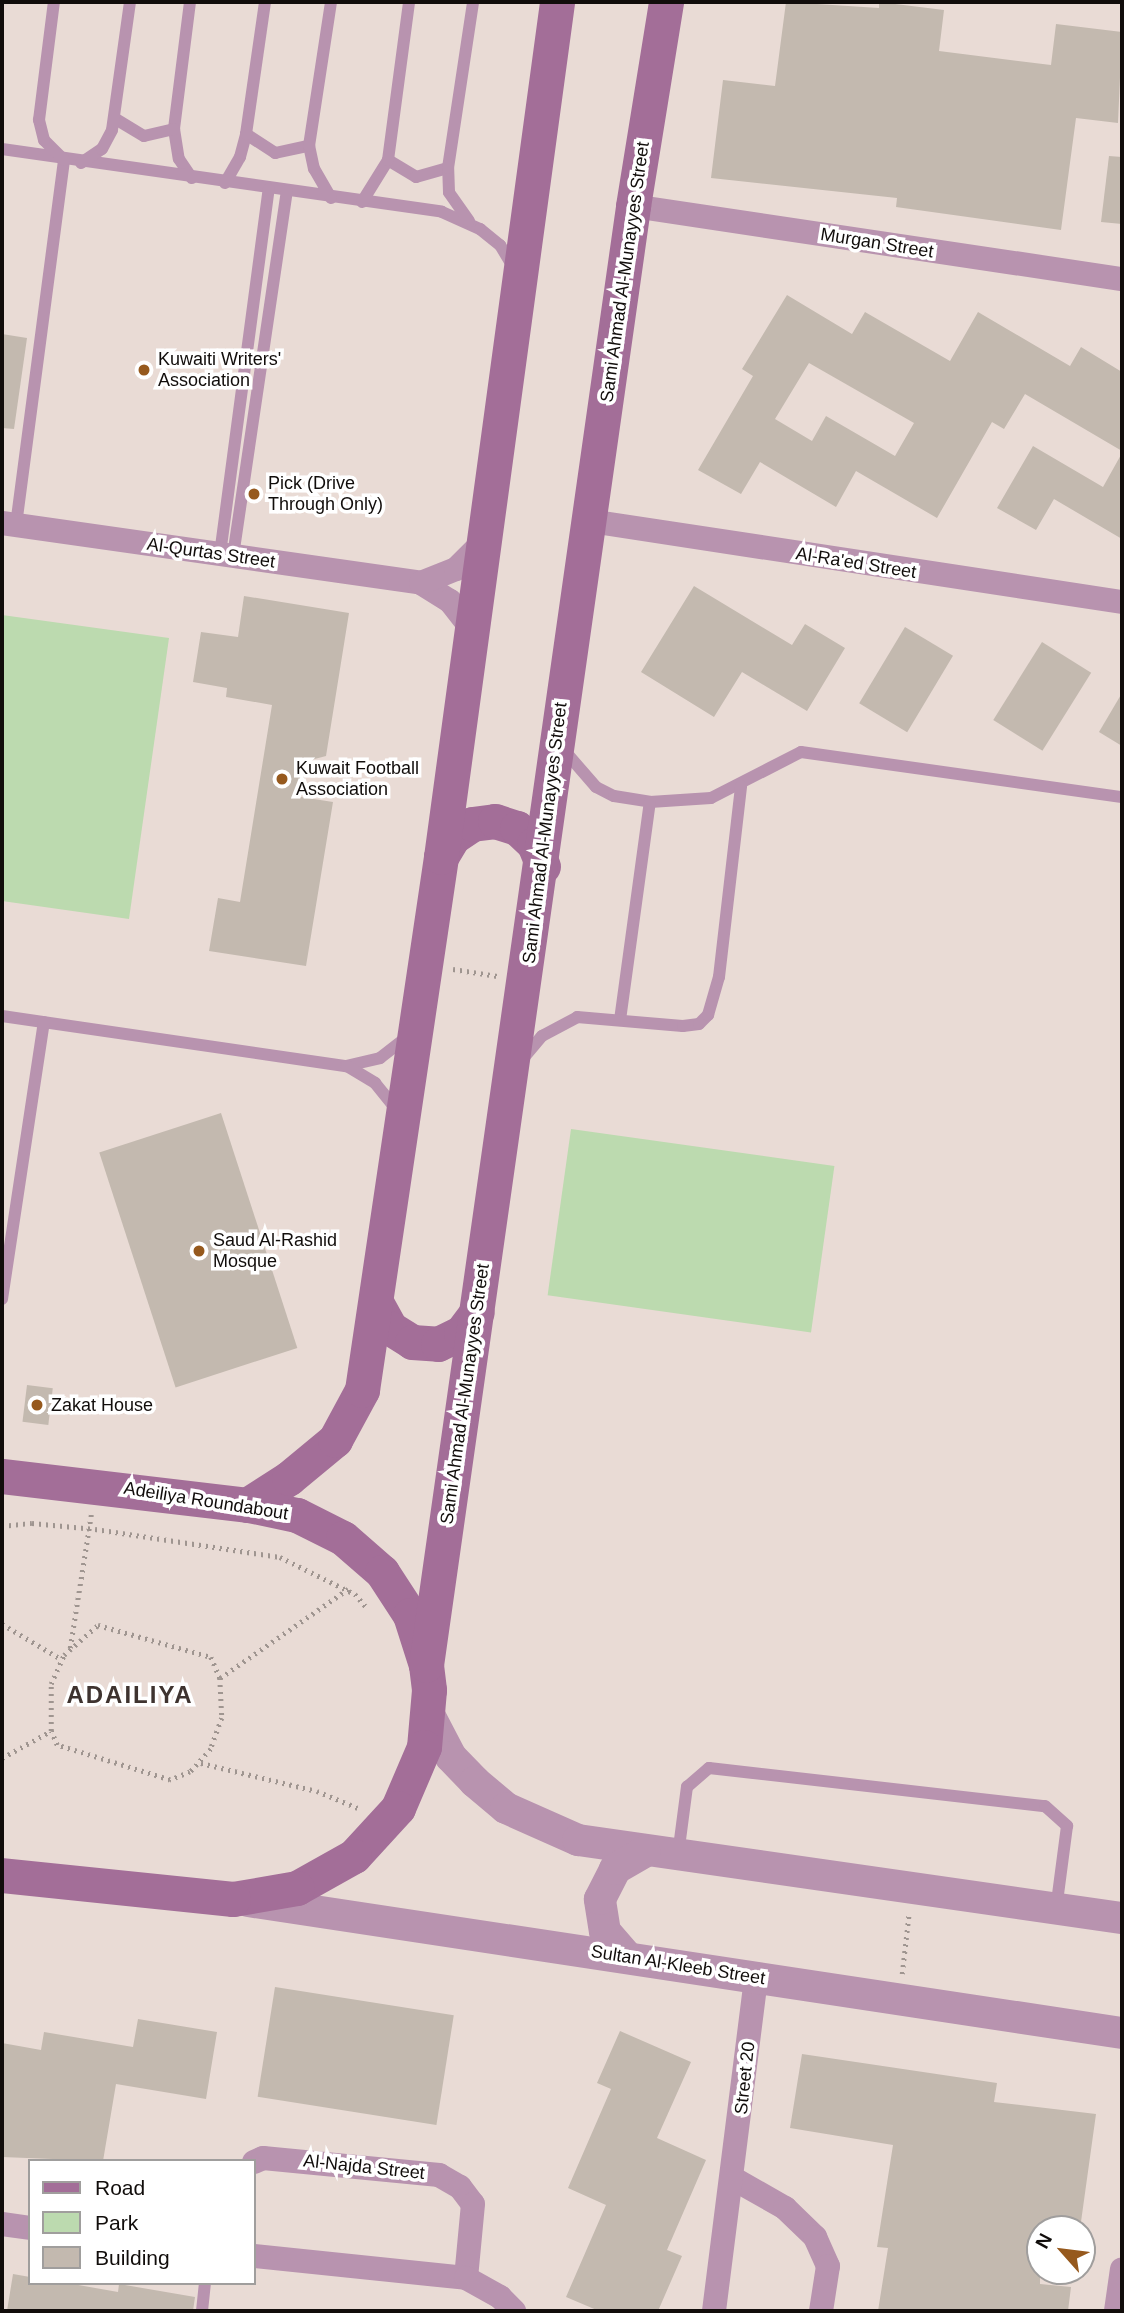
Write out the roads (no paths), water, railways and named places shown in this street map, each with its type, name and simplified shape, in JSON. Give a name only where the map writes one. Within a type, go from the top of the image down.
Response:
[{"type":"main road","points":[[247,1505],[289,1478],[335,1440],[362,1390],[378,1306],[557,2]]},
{"type":"main road","name":"Sami Ahmad Al-Munayyes Street","points":[[426,1665],[526,980],[556,740],[590,521],[633,206],[666,2]]},
{"type":"main road","points":[[441,857],[453,837],[472,824],[495,821],[517,828],[534,844],[542,866]]},
{"type":"main road","points":[[378,1306],[390,1328],[412,1342],[438,1344],[461,1333],[477,1312]]},
{"type":"main road","name":"Adeiliya Roundabout","points":[[8,1880],[233,1899],[297,1888],[327,1874],[355,1856],[385,1825],[414,1779],[429,1715],[426,1665],[410,1615],[371,1563],[343,1538],[297,1515],[247,1505],[10,1471]]},
{"type":"street","name":"Murgan Street","points":[[633,206],[1122,279]]},
{"type":"street","name":"Al-Ra'ed Street","points":[[590,521],[1122,602]]},
{"type":"street","name":"Al-Qurtas Street","points":[[9,524],[421,583],[450,601],[471,628]]},
{"type":"street","name":"Al-Qurtas Street","points":[[421,583],[456,569],[483,542]]},
{"type":"street","points":[[429,1715],[451,1757],[506,1808],[578,1840],[644,1852],[1122,1918]]},
{"type":"street","points":[[627,1956],[605,1932],[600,1899],[615,1869],[644,1852]]},
{"type":"street","name":"Sultan Al-Kleeb Street","points":[[233,1899],[627,1956],[1122,2033]]},
{"type":"street","name":"Street 20","points":[[714,2311],[734,2179],[756,1977]]},
{"type":"street","name":"Al-Najda Street","points":[[256,2161],[263,2158],[439,2175],[460,2187],[473,2204],[466,2278]]},
{"type":"street","points":[[734,2179],[785,2208],[815,2237],[828,2266],[821,2311]]},
{"type":"street","points":[[2,2224],[28,2228]]},
{"type":"street","points":[[256,2256],[466,2278],[507,2304]]},
{"type":"street","points":[[1116,2311],[1122,2269]]},
{"type":"lane","points":[[54,2],[39,120],[44,140],[64,160]]},
{"type":"lane","points":[[81,163],[106,145],[114,118],[130,2]]},
{"type":"lane","points":[[190,2],[174,130],[179,159],[192,178]]},
{"type":"lane","points":[[225,183],[240,157],[246,134],[265,2]]},
{"type":"lane","points":[[331,2],[309,146],[314,169],[331,198]]},
{"type":"lane","points":[[362,202],[388,160],[409,2]]},
{"type":"lane","points":[[471,223],[449,192],[448,168],[473,2]]},
{"type":"lane","points":[[114,118],[144,136],[174,130]]},
{"type":"lane","points":[[246,134],[275,153],[309,146]]},
{"type":"lane","points":[[2,149],[81,163],[442,212],[471,223],[500,245],[519,276]]},
{"type":"lane","points":[[9,524],[64,160]]},
{"type":"lane","points":[[388,160],[416,177],[448,168]]},
{"type":"lane","points":[[226,555],[269,189]]},
{"type":"lane","points":[[226,555],[287,191]]},
{"type":"lane","points":[[556,740],[596,787],[614,796],[650,802],[711,798],[741,786],[792,755],[815,752],[1122,797]]},
{"type":"lane","points":[[512,1071],[559,1023],[585,1016],[683,1026],[699,1024],[708,1015],[719,977],[741,786]]},
{"type":"lane","points":[[620,1020],[650,802]]},
{"type":"lane","points":[[2,1016],[346,1066],[380,1058],[395,1049],[416,1023]]},
{"type":"lane","points":[[2,1299],[44,1022]]},
{"type":"lane","points":[[346,1066],[387,1096],[403,1126]]},
{"type":"lane","points":[[678,1856],[687,1787],[709,1768],[1045,1806],[1067,1826],[1056,1909]]},
{"type":"lane","points":[[202,2311],[205,2285]]},
{"type":"place","name":"Kuwaiti Writers' Association","points":[[144,370]]},
{"type":"place","name":"Pick (Drive Through Only)","points":[[254,494]]},
{"type":"place","name":"Kuwait Football Association","points":[[282,779]]},
{"type":"place","name":"Saud Al-Rashid Mosque","points":[[199,1251]]},
{"type":"place","name":"Zakat House","points":[[37,1405]]},
{"type":"district","name":"ADAILIYA","points":[[130,1695]]}]
